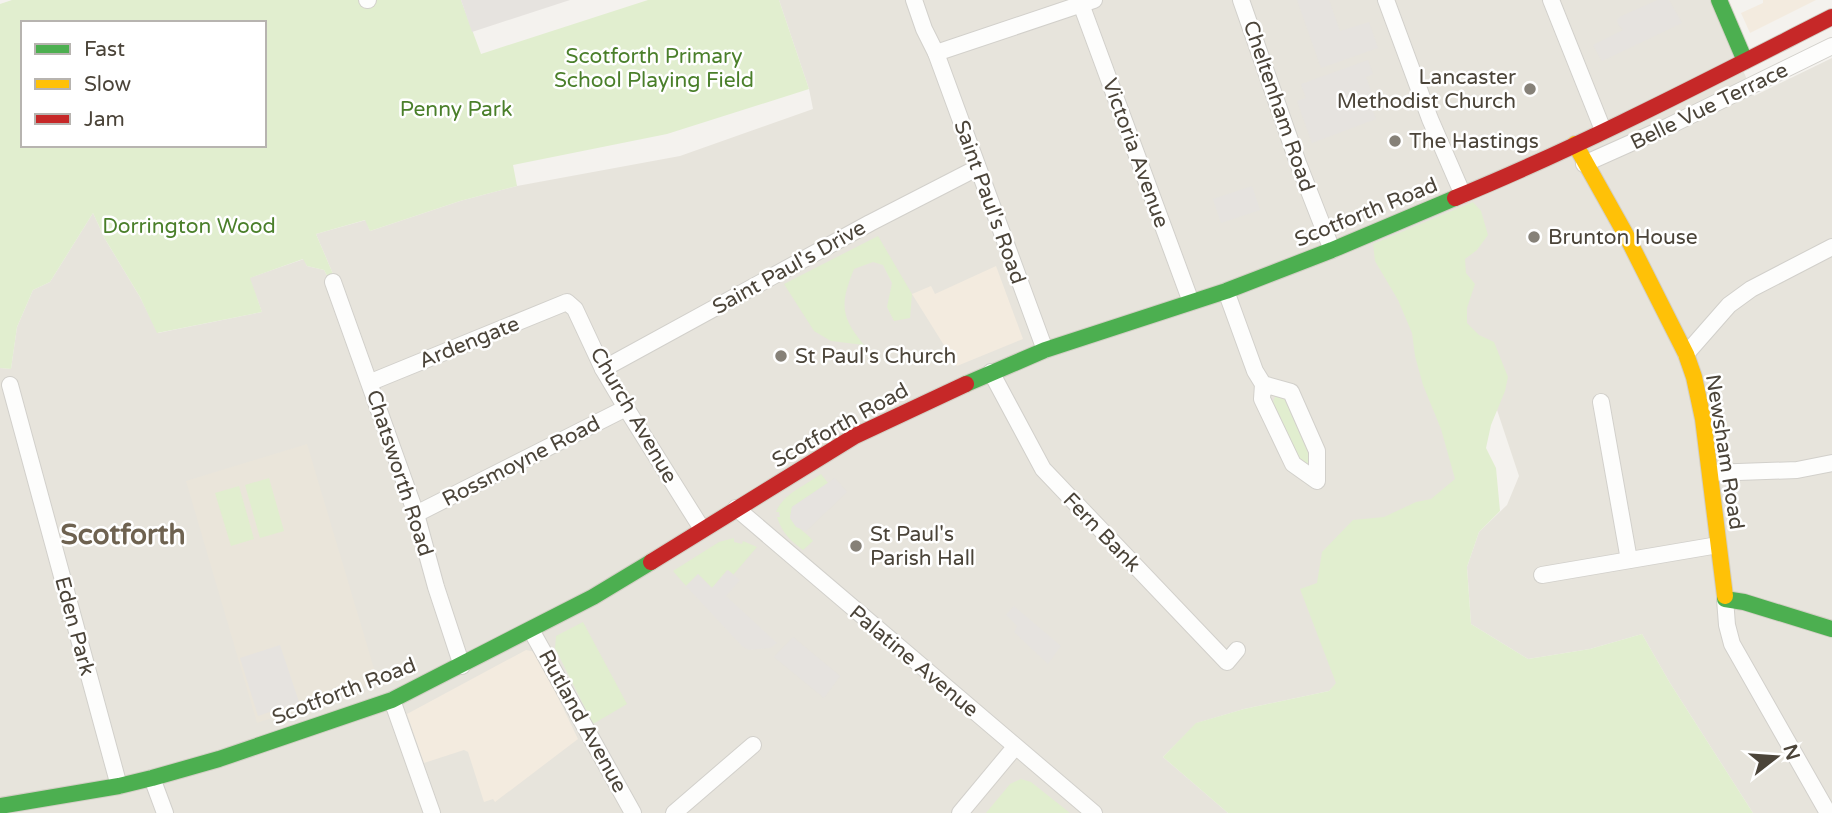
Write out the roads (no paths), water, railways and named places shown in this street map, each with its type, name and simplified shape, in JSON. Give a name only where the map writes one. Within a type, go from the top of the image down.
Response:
[{"type":"main road","points":[[1719,0],[1745,61]]},
{"type":"main road","name":"Scotforth Road","points":[[0,806],[152,778],[219,759],[392,700],[616,584],[855,436],[991,372],[1045,350],[1226,291],[1462,195],[1574,144],[1832,17]]},
{"type":"main road","name":"Newsham Road","points":[[1574,144],[1626,235],[1695,377],[1725,599]]},
{"type":"main road","points":[[1725,599],[1744,602],[1832,629]]},
{"type":"street","name":"Saint Paul's Road","points":[[914,0],[936,52],[1045,350]]},
{"type":"street","name":"Cheltenham Road","points":[[1241,0],[1298,163],[1332,250]]},
{"type":"street","points":[[1386,0],[1430,119],[1462,195]]},
{"type":"street","points":[[1551,0],[1603,130]]},
{"type":"street","points":[[936,52],[1087,2]]},
{"type":"street","name":"Victoria Avenue","points":[[1087,2],[1191,302]]},
{"type":"street","name":"Belle Vue Terrace","points":[[1584,164],[1669,126],[1832,46]]},
{"type":"street","name":"Saint Paul's Drive","points":[[603,369],[870,223],[977,168]]},
{"type":"street","points":[[1686,354],[1728,305],[1751,289],[1832,247]]},
{"type":"street","name":"Chatsworth Road","points":[[333,282],[416,514],[462,666]]},
{"type":"street","points":[[1226,291],[1255,371],[1263,384],[1262,399],[1293,464],[1317,481],[1317,452],[1290,392],[1263,384]]},
{"type":"street","name":"Church Avenue","points":[[567,302],[575,309],[603,369],[626,408],[702,529]]},
{"type":"street","name":"Ardengate","points":[[371,382],[567,302]]},
{"type":"street","name":"Fern Bank","points":[[991,372],[1043,469],[1227,662],[1237,650]]},
{"type":"street","name":"Eden Park","points":[[10,385],[119,786]]},
{"type":"street","points":[[1601,402],[1629,559]]},
{"type":"street","name":"Rossmoyne Road","points":[[416,514],[626,408]]},
{"type":"street","points":[[1710,473],[1797,470],[1832,463]]},
{"type":"street","name":"Palatine Avenue","points":[[736,509],[1094,813]]},
{"type":"street","points":[[1542,575],[1718,545]]},
{"type":"street","points":[[1725,599],[1727,625],[1732,643],[1828,813]]},
{"type":"street","name":"Rutland Avenue","points":[[531,630],[633,813]]},
{"type":"street","points":[[392,700],[432,813]]},
{"type":"street","points":[[674,813],[753,745]]},
{"type":"street","points":[[960,813],[1015,747]]},
{"type":"street","points":[[152,778],[164,813]]},
{"type":"place","name":"Lancaster Methodist Church","points":[[1530,89]]},
{"type":"place","name":"The Hastings","points":[[1395,141]]},
{"type":"place","name":"Brunton House","points":[[1534,237]]},
{"type":"place","name":"St Paul's Church","points":[[781,356]]},
{"type":"place","name":"St Paul's Parish Hall","points":[[856,546]]},
{"type":"district","name":"Scotforth","points":[[123,534]]},
{"type":"park label","name":"Scotforth Primary School Playing Field","points":[[654,68]]},
{"type":"park label","name":"Penny Park","points":[[456,109]]},
{"type":"park label","name":"Dorrington Wood","points":[[189,226]]}]
